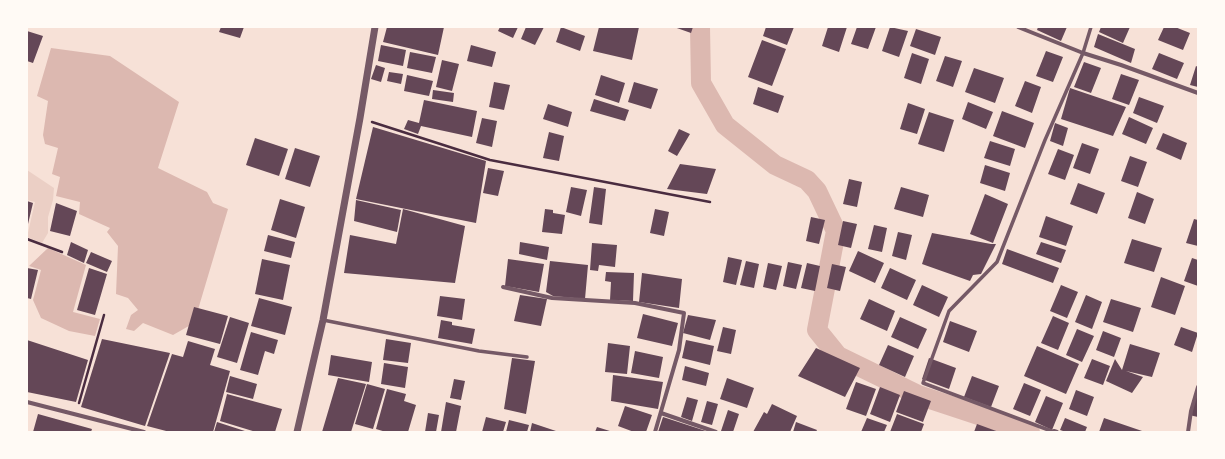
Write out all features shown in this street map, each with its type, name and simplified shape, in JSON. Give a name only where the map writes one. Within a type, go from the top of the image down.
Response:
[{"type":"street","points":[[298,432],[323,320],[375,27]]},
{"type":"street","points":[[1018,27],[1083,53],[1122,65],[1198,93]]},
{"type":"street","points":[[1055,432],[923,383],[949,311],[997,262],[1044,140],[1083,53],[1091,27]]},
{"type":"street","points":[[503,287],[552,298],[635,303],[684,313],[678,350],[656,432]]},
{"type":"street","points":[[323,320],[473,350],[527,357]]},
{"type":"street","points":[[1188,432],[1191,411],[1198,387]]},
{"type":"street","points":[[27,402],[144,432]]},
{"type":"street","points":[[662,413],[716,432]]},
{"type":"path","points":[[360,118],[490,160],[710,202]]},
{"type":"path","points":[[27,239],[62,252]]},
{"type":"path","points":[[76,414],[104,315]]},
{"type":"shaded area","points":[[51,48],[110,56],[179,102],[158,168],[207,192],[213,203],[228,209],[194,323],[173,335],[143,323],[134,331],[126,329],[131,315],[138,310],[128,298],[116,294],[118,246],[107,232],[110,228],[79,214],[80,202],[56,196],[60,177],[52,174],[58,148],[45,144],[43,135],[48,101],[37,96]]},
{"type":"shaded area","points":[[27,170],[54,188],[53,200],[48,217],[48,233],[42,243],[27,237],[35,202],[27,200]]},
{"type":"shaded area","points":[[48,248],[86,265],[73,312],[100,319],[95,336],[69,331],[41,318],[33,300],[41,270],[29,266]]},
{"type":"building","points":[[221,27],[244,27],[240,38],[219,32]]},
{"type":"building","points":[[387,27],[444,27],[438,55],[383,42]]},
{"type":"building","points":[[500,27],[518,27],[513,38],[498,31]]},
{"type":"building","points":[[526,27],[544,27],[535,45],[521,39]]},
{"type":"building","points":[[561,27],[585,36],[580,51],[556,42]]},
{"type":"building","points":[[599,27],[639,27],[632,60],[593,51]]},
{"type":"building","points":[[674,27],[693,27],[691,33]]},
{"type":"building","points":[[766,27],[794,27],[787,45],[763,36]]},
{"type":"building","points":[[828,27],[847,27],[839,52],[822,46]]},
{"type":"building","points":[[857,27],[876,27],[868,49],[851,44]]},
{"type":"building","points":[[890,27],[908,31],[899,57],[882,51]]},
{"type":"building","points":[[1038,27],[1067,27],[1061,41],[1037,30]]},
{"type":"building","points":[[1101,27],[1130,27],[1123,43],[1099,32]]},
{"type":"building","points":[[1164,27],[1175,27],[1190,33],[1183,50],[1158,40]]},
{"type":"building","points":[[916,29],[941,37],[935,55],[910,46]]},
{"type":"building","points":[[27,31],[43,36],[33,63],[27,61]]},
{"type":"building","points":[[1098,34],[1135,49],[1131,63],[1094,47]]},
{"type":"building","points":[[762,40],[786,49],[772,86],[748,77]]},
{"type":"building","points":[[381,45],[406,50],[403,66],[378,61]]},
{"type":"building","points":[[471,45],[496,52],[492,67],[467,61]]},
{"type":"building","points":[[1046,51],[1063,57],[1053,82],[1036,76]]},
{"type":"building","points":[[410,52],[436,57],[432,73],[407,68]]},
{"type":"building","points":[[912,53],[929,59],[921,84],[904,78]]},
{"type":"building","points":[[1159,53],[1184,63],[1177,79],[1152,69]]},
{"type":"building","points":[[945,56],[962,61],[953,87],[936,81]]},
{"type":"building","points":[[442,60],[459,64],[452,91],[436,87]]},
{"type":"building","points":[[1084,62],[1101,68],[1091,93],[1074,87]]},
{"type":"building","points":[[376,65],[385,68],[381,82],[371,79]]},
{"type":"building","points":[[1196,66],[1198,67],[1198,87],[1190,85]]},
{"type":"building","points":[[974,68],[1004,78],[995,103],[965,92]]},
{"type":"building","points":[[389,72],[403,74],[401,84],[387,81]]},
{"type":"building","points":[[1121,74],[1139,80],[1129,105],[1112,99]]},
{"type":"building","points":[[407,75],[433,81],[429,96],[404,91]]},
{"type":"building","points":[[601,75],[625,83],[619,103],[595,95]]},
{"type":"building","points":[[1025,81],[1041,87],[1032,113],[1015,106]]},
{"type":"building","points":[[494,82],[510,85],[504,110],[489,107]]},
{"type":"building","points":[[634,82],[658,89],[651,109],[628,102]]},
{"type":"building","points":[[758,87],[784,96],[778,113],[753,104]]},
{"type":"building","points":[[1070,88],[1126,107],[1113,136],[1061,119]]},
{"type":"building","points":[[433,90],[454,93],[453,102],[432,99]]},
{"type":"building","points":[[1139,97],[1164,106],[1157,123],[1133,113]]},
{"type":"building","points":[[594,99],[629,110],[625,121],[590,111]]},
{"type":"building","points":[[424,100],[477,111],[472,137],[421,126],[418,134],[404,129],[408,120],[419,123]]},
{"type":"building","points":[[968,102],[993,112],[986,129],[962,119]]},
{"type":"building","points":[[908,103],[925,109],[917,134],[900,129]]},
{"type":"building","points":[[548,104],[572,112],[568,127],[543,119]]},
{"type":"building","points":[[1002,111],[1034,123],[1025,148],[993,136]]},
{"type":"building","points":[[929,112],[954,120],[944,152],[918,144]]},
{"type":"building","points":[[1129,117],[1153,128],[1146,144],[1122,134]]},
{"type":"building","points":[[482,118],[497,121],[492,147],[476,143]]},
{"type":"building","points":[[1055,123],[1068,128],[1063,146],[1050,141]]},
{"type":"building","points":[[373,127],[486,161],[476,223],[356,199]]},
{"type":"building","points":[[679,129],[690,134],[677,156],[668,151]]},
{"type":"building","points":[[549,132],[564,136],[559,161],[543,158]]},
{"type":"building","points":[[1163,133],[1187,143],[1181,160],[1156,149]]},
{"type":"building","points":[[255,138],[288,149],[279,176],[246,165]]},
{"type":"building","points":[[990,141],[1015,149],[1010,166],[984,158]]},
{"type":"building","points":[[1082,143],[1099,149],[1090,174],[1073,168]]},
{"type":"building","points":[[295,148],[320,156],[310,187],[285,179]]},
{"type":"building","points":[[1058,149],[1074,155],[1065,180],[1048,174]]},
{"type":"building","points":[[1130,156],[1147,162],[1138,187],[1121,181]]},
{"type":"building","points":[[680,164],[716,169],[707,194],[667,189]]},
{"type":"building","points":[[985,165],[1010,173],[1005,191],[980,183]]},
{"type":"building","points":[[488,168],[504,171],[498,196],[483,193]]},
{"type":"building","points":[[849,179],[862,182],[857,207],[843,204]]},
{"type":"building","points":[[1078,183],[1105,193],[1097,214],[1070,204]]},
{"type":"building","points":[[571,187],[587,190],[581,216],[566,212]]},
{"type":"building","points":[[594,187],[606,189],[602,225],[589,223]]},
{"type":"building","points":[[901,187],[929,195],[923,217],[894,209]]},
{"type":"building","points":[[1137,192],[1154,199],[1145,224],[1128,218]]},
{"type":"building","points":[[985,194],[1008,204],[993,243],[970,234]]},
{"type":"building","points":[[280,199],[305,207],[296,238],[271,230]]},
{"type":"building","points":[[356,200],[401,210],[397,232],[354,221]]},
{"type":"building","points":[[27,201],[33,203],[28,224],[27,224]]},
{"type":"building","points":[[56,203],[77,211],[70,236],[50,231]]},
{"type":"building","points":[[403,209],[465,226],[455,283],[344,273],[350,235],[396,244]]},
{"type":"building","points":[[545,209],[553,210],[553,213],[565,215],[562,234],[542,232]]},
{"type":"building","points":[[655,209],[669,212],[664,236],[650,233]]},
{"type":"building","points":[[1046,216],[1073,226],[1066,246],[1039,237]]},
{"type":"building","points":[[811,217],[825,220],[819,244],[806,241]]},
{"type":"building","points":[[1194,219],[1198,220],[1198,246],[1186,243]]},
{"type":"building","points":[[843,221],[857,224],[851,248],[838,245]]},
{"type":"building","points":[[874,225],[887,228],[882,252],[868,249]]},
{"type":"building","points":[[898,232],[912,235],[906,260],[892,256]]},
{"type":"building","points":[[932,233],[996,244],[981,274],[973,275],[970,281],[922,264]]},
{"type":"building","points":[[268,235],[295,242],[291,258],[264,251]]},
{"type":"building","points":[[1132,239],[1162,248],[1154,272],[1124,263]]},
{"type":"building","points":[[71,242],[88,250],[84,263],[67,255]]},
{"type":"building","points":[[520,242],[549,247],[547,260],[519,254]]},
{"type":"building","points":[[1041,242],[1066,250],[1061,263],[1036,254]]},
{"type":"building","points":[[592,243],[617,245],[615,267],[599,265],[598,271],[590,270]]},
{"type":"building","points":[[1007,249],[1059,268],[1053,283],[1002,264]]},
{"type":"building","points":[[858,251],[884,263],[875,283],[849,271]]},
{"type":"building","points":[[91,252],[112,261],[107,272],[86,263]]},
{"type":"building","points":[[728,257],[742,260],[736,285],[723,282]]},
{"type":"building","points":[[1192,258],[1198,260],[1198,286],[1184,281]]},
{"type":"building","points":[[262,259],[290,265],[283,300],[255,294]]},
{"type":"building","points":[[508,259],[544,264],[539,292],[505,286]]},
{"type":"building","points":[[550,261],[588,265],[585,299],[553,296],[546,292]]},
{"type":"building","points":[[746,261],[759,264],[754,288],[740,285]]},
{"type":"building","points":[[788,262],[802,265],[796,289],[783,286]]},
{"type":"building","points":[[768,263],[782,266],[776,290],[763,287]]},
{"type":"building","points":[[807,263],[820,266],[815,291],[801,288]]},
{"type":"building","points":[[832,264],[846,267],[840,291],[827,288]]},
{"type":"building","points":[[27,268],[38,270],[31,299],[27,298]]},
{"type":"building","points":[[89,268],[107,274],[95,315],[77,310]]},
{"type":"building","points":[[890,268],[916,280],[907,300],[881,288]]},
{"type":"building","points":[[606,272],[634,273],[633,301],[610,300],[611,282],[605,281]]},
{"type":"building","points":[[642,273],[682,279],[679,308],[639,302]]},
{"type":"building","points":[[1161,277],[1185,286],[1175,315],[1151,307]]},
{"type":"building","points":[[922,285],[948,297],[939,317],[913,305]]},
{"type":"building","points":[[1061,285],[1078,292],[1067,318],[1050,311]]},
{"type":"building","points":[[520,295],[547,299],[541,326],[514,321]]},
{"type":"building","points":[[1086,295],[1102,302],[1092,329],[1075,322]]},
{"type":"building","points":[[440,296],[465,299],[462,320],[437,316]]},
{"type":"building","points":[[259,298],[292,307],[285,335],[251,326]]},
{"type":"building","points":[[869,299],[895,311],[887,331],[860,319]]},
{"type":"building","points":[[1111,299],[1141,308],[1133,332],[1103,322]]},
{"type":"building","points":[[194,307],[228,316],[220,344],[186,335]]},
{"type":"building","points":[[643,314],[678,323],[672,346],[637,338]]},
{"type":"building","points":[[688,315],[716,320],[710,340],[683,333]]},
{"type":"building","points":[[1053,316],[1069,323],[1058,350],[1041,343]]},
{"type":"building","points":[[230,317],[249,323],[237,363],[217,357]]},
{"type":"building","points":[[900,317],[927,329],[918,349],[891,337]]},
{"type":"building","points":[[441,320],[452,322],[452,325],[475,329],[472,344],[438,338]]},
{"type":"building","points":[[950,321],[977,331],[969,352],[943,342]]},
{"type":"building","points":[[723,327],[736,330],[731,354],[717,351]]},
{"type":"building","points":[[1181,327],[1198,333],[1192,352],[1174,345]]},
{"type":"building","points":[[1077,329],[1094,336],[1082,362],[1066,355]]},
{"type":"building","points":[[1103,331],[1121,338],[1114,357],[1096,350]]},
{"type":"building","points":[[251,332],[278,340],[274,354],[265,351],[258,375],[240,370]]},
{"type":"building","points":[[102,339],[170,353],[145,426],[81,407]]},
{"type":"building","points":[[386,339],[411,343],[408,363],[383,360]]},
{"type":"building","points":[[27,340],[88,360],[76,402],[27,392]]},
{"type":"building","points":[[686,340],[714,346],[710,365],[682,358]]},
{"type":"building","points":[[188,341],[215,349],[210,365],[230,371],[213,432],[170,432],[147,426],[172,354],[183,357]]},
{"type":"building","points":[[608,343],[630,346],[627,374],[605,372]]},
{"type":"building","points":[[1130,344],[1160,353],[1152,377],[1126,371],[1143,377],[1132,393],[1106,381],[1115,359],[1122,370]]},
{"type":"building","points":[[888,345],[914,356],[905,377],[879,365]]},
{"type":"building","points":[[1037,346],[1079,364],[1066,394],[1024,376]]},
{"type":"building","points":[[816,348],[860,368],[845,397],[798,376]]},
{"type":"building","points":[[635,351],[663,357],[659,378],[631,373]]},
{"type":"building","points":[[331,355],[372,362],[369,382],[328,375]]},
{"type":"building","points":[[512,358],[535,361],[526,414],[504,409]]},
{"type":"building","points":[[929,358],[956,368],[949,389],[922,379]]},
{"type":"building","points":[[1092,359],[1110,366],[1103,385],[1084,378]]},
{"type":"building","points":[[384,363],[408,367],[405,388],[381,384]]},
{"type":"building","points":[[685,366],[709,373],[706,386],[682,380]]},
{"type":"building","points":[[613,375],[663,382],[658,409],[611,401]]},
{"type":"building","points":[[230,376],[257,384],[253,399],[226,392]]},
{"type":"building","points":[[972,376],[999,386],[991,407],[964,397]]},
{"type":"building","points":[[338,378],[366,384],[351,432],[322,432]]},
{"type":"building","points":[[727,378],[754,388],[747,408],[720,399]]},
{"type":"building","points":[[454,379],[465,381],[461,400],[450,398]]},
{"type":"building","points":[[856,382],[876,389],[866,416],[846,409]]},
{"type":"building","points":[[1024,383],[1041,390],[1030,416],[1013,409]]},
{"type":"building","points":[[367,384],[385,389],[373,429],[355,424]]},
{"type":"building","points":[[880,387],[900,395],[890,422],[870,414]]},
{"type":"building","points":[[1198,388],[1198,417],[1189,415]]},
{"type":"building","points":[[387,389],[406,394],[404,401],[416,405],[408,432],[386,432],[376,429]]},
{"type":"building","points":[[1076,390],[1094,397],[1087,416],[1069,409]]},
{"type":"building","points":[[904,391],[931,401],[923,422],[896,412]]},
{"type":"building","points":[[227,394],[282,409],[275,432],[256,432],[220,421]]},
{"type":"building","points":[[1046,396],[1063,403],[1052,430],[1035,422]]},
{"type":"building","points":[[687,397],[698,400],[692,421],[681,417]]},
{"type":"building","points":[[707,401],[718,404],[712,425],[701,422]]},
{"type":"building","points":[[446,402],[461,406],[456,432],[441,432]]},
{"type":"building","points":[[772,404],[797,416],[790,432],[753,432],[764,412],[767,414]]},
{"type":"building","points":[[625,406],[652,415],[646,432],[634,432],[618,426]]},
{"type":"building","points":[[728,410],[739,414],[733,432],[721,431]]},
{"type":"building","points":[[428,413],[439,415],[436,432],[425,432]]},
{"type":"building","points":[[38,414],[92,429],[91,432],[33,432]]},
{"type":"building","points":[[897,414],[924,424],[921,432],[890,432]]},
{"type":"building","points":[[486,417],[506,422],[503,432],[482,432]]},
{"type":"building","points":[[663,417],[709,432],[658,432]]},
{"type":"building","points":[[867,418],[887,425],[884,432],[861,432]]},
{"type":"building","points":[[1065,418],[1087,427],[1085,432],[1066,432],[1060,430]]},
{"type":"building","points":[[1104,418],[1145,432],[1099,432]]},
{"type":"building","points":[[509,420],[529,425],[527,432],[506,432]]},
{"type":"building","points":[[217,422],[248,432],[214,432]]},
{"type":"building","points":[[796,422],[817,430],[816,432],[793,432]]},
{"type":"building","points":[[532,423],[559,432],[530,432]]},
{"type":"building","points":[[977,424],[999,432],[974,432]]},
{"type":"building","points":[[597,427],[613,432],[595,432]]},
{"type":"waterway","points":[[700,27],[701,83],[725,125],[775,165],[807,180],[817,191],[836,231],[817,330],[838,356],[918,395],[1030,432]]}]
